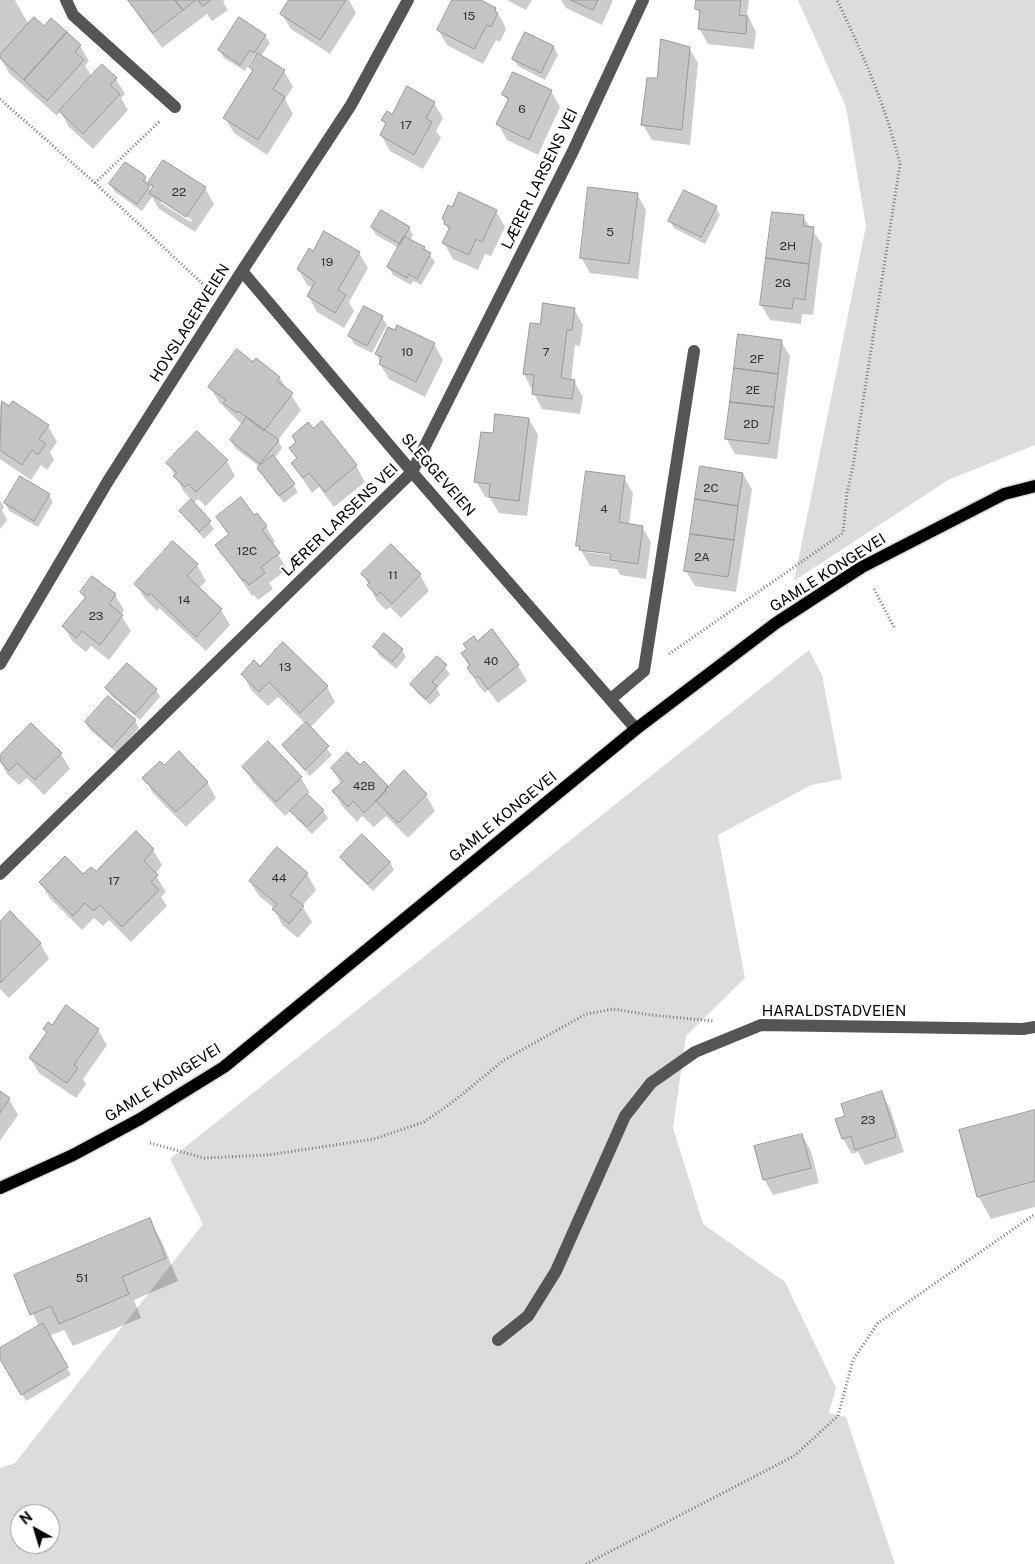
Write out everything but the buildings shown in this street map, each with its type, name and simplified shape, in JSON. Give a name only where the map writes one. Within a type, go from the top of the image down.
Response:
[{"type":"main road","name":"GAMLE KONGEVEI","points":[[0,1188],[81,1151],[140,1119],[224,1067],[636,728],[776,623],[862,567],[1004,494],[1035,486]]},
{"type":"street","points":[[66,0],[73,15],[175,107]]},
{"type":"street","name":"HOVSLAGERVEIEN","points":[[0,664],[108,481],[242,271],[351,106],[408,0]]},
{"type":"street","name":"LÆRER LARSENS VEI","points":[[0,874],[412,472],[573,151],[643,0]]},
{"type":"street","name":"SLEGGEVEIEN","points":[[242,271],[412,472],[612,698],[636,728]]},
{"type":"street","points":[[612,698],[644,671],[694,351]]},
{"type":"street","name":"HARALDSTADVEIEN","points":[[498,1340],[528,1316],[556,1271],[625,1116],[651,1082],[694,1052],[760,1025],[1022,1029],[1035,1027]]},
{"type":"path","points":[[644,671],[844,533],[847,493],[853,466],[900,164],[891,126],[874,80],[837,0]]},
{"type":"path","points":[[0,99],[95,183],[222,302]]},
{"type":"path","points":[[95,183],[175,107]]},
{"type":"path","points":[[874,589],[894,627]]},
{"type":"path","points":[[150,1143],[204,1158],[268,1155],[374,1139],[424,1122],[454,1101],[504,1060],[586,1014],[614,1008],[651,1015],[721,1022]]},
{"type":"path","points":[[586,1564],[794,1456],[838,1416],[853,1360],[878,1323],[1035,1214]]},
{"type":"shaded area","points":[[798,0],[1035,0],[1035,445],[948,480],[794,581],[866,226],[846,107]]},
{"type":"shaded area","points":[[809,650],[822,675],[842,779],[811,785],[718,835],[745,978],[686,1036],[673,1128],[703,1224],[785,1282],[836,1388],[829,1413],[846,1417],[895,1564],[0,1564],[0,1468],[15,1463],[203,1224],[170,1159]]}]
